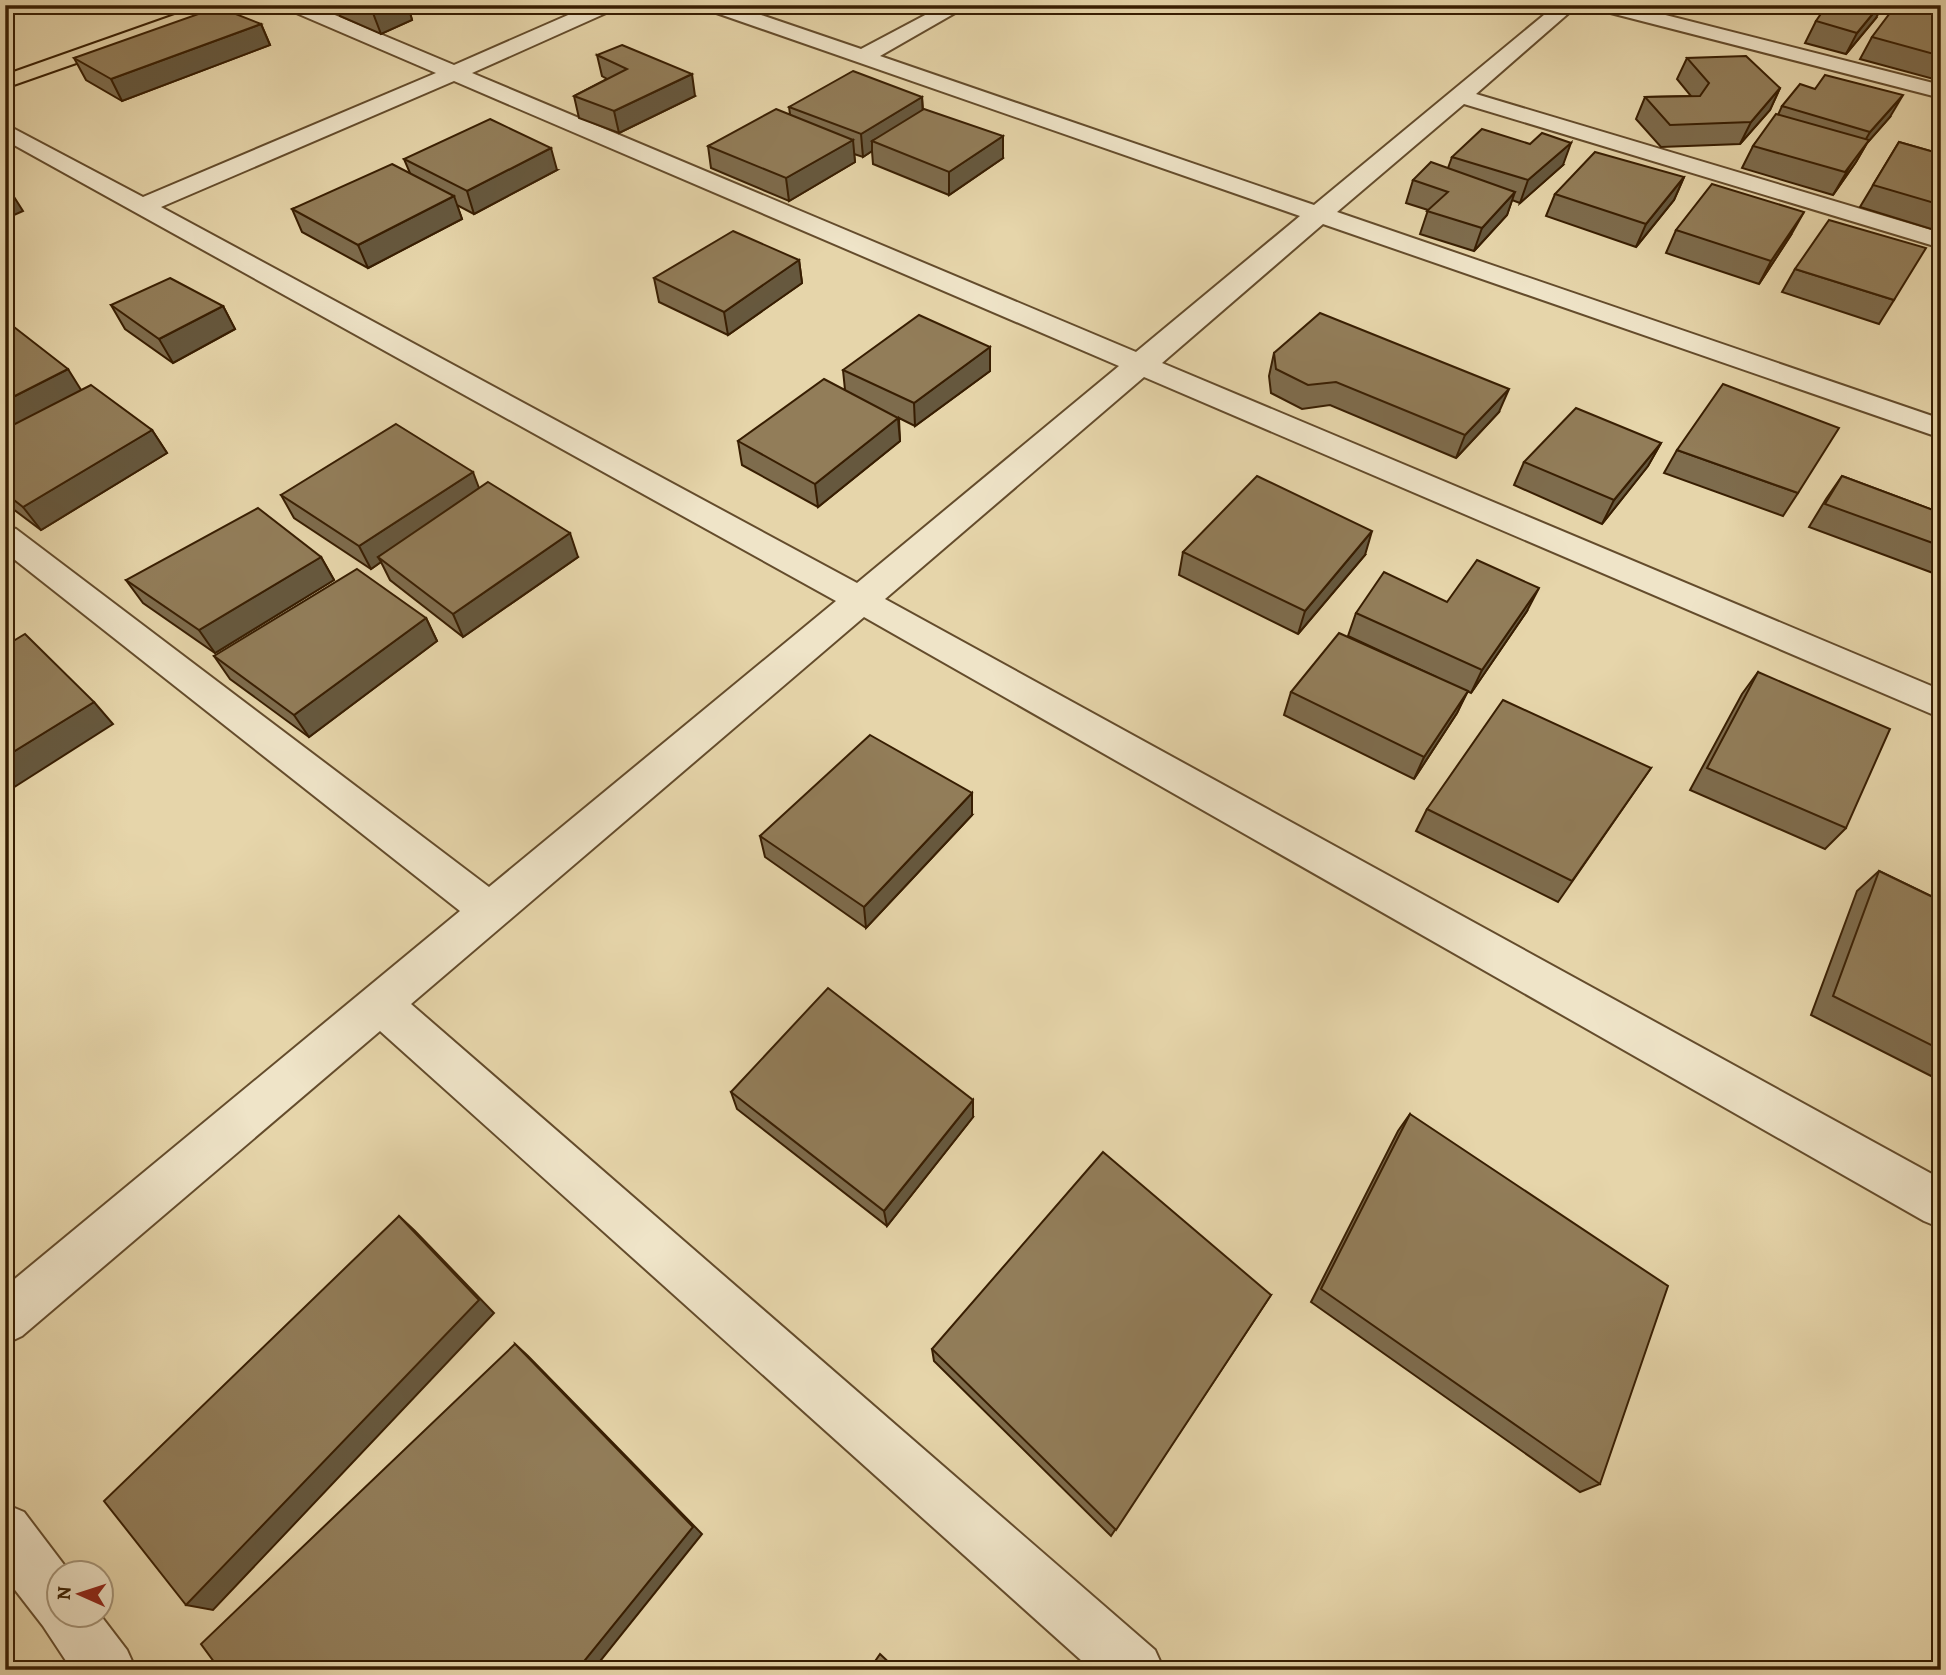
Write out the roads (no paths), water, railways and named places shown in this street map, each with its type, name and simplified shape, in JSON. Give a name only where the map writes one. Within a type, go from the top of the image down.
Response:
[{"type":"main road","points":[[5,82],[223,5]]},
{"type":"street","points":[[294,5],[1941,705]]},
{"type":"street","points":[[142,206],[457,74],[608,5]]},
{"type":"street","points":[[712,5],[1941,429]]},
{"type":"street","points":[[862,57],[958,5]]},
{"type":"street","points":[[5,1319],[1568,5]]},
{"type":"street","points":[[1602,5],[1941,92]]},
{"type":"street","points":[[1460,96],[1941,241]]},
{"type":"street","points":[[5,131],[860,600],[1941,1205]]},
{"type":"street","points":[[5,536],[490,911]]},
{"type":"street","points":[[380,1004],[1135,1670]]},
{"type":"street","points":[[5,1531],[46,1586]]},
{"type":"street","points":[[78,1630],[107,1670]]}]
